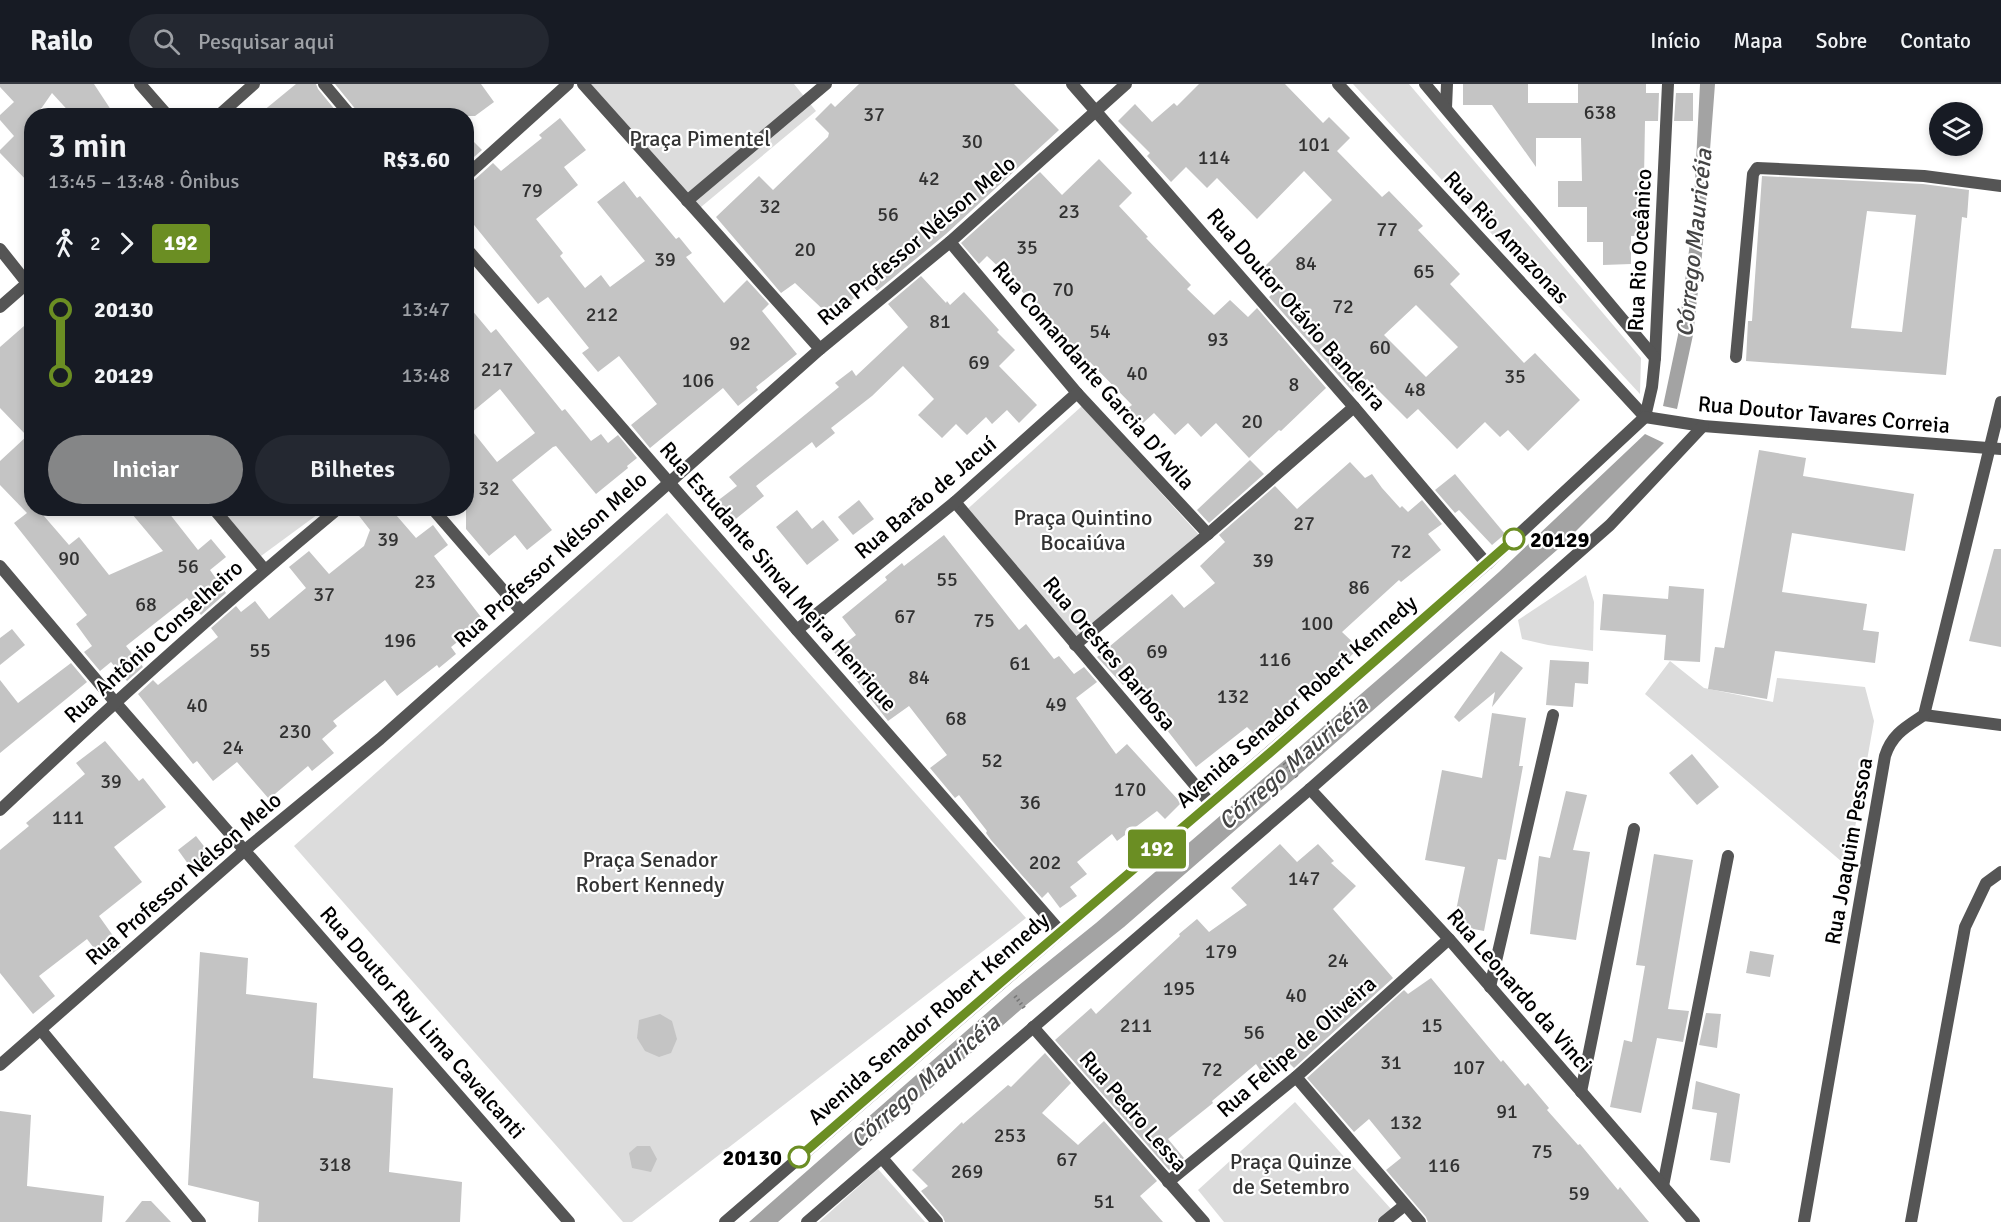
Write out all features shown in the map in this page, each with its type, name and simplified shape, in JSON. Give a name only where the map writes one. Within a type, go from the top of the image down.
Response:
[{"type":"street","points":[[140,84],[161,108]]},
{"type":"street","points":[[227,108],[254,84]]},
{"type":"street","points":[[324,84],[344,108]]},
{"type":"street","points":[[474,169],[568,84]]},
{"type":"street","points":[[583,84],[820,349]]},
{"type":"street","points":[[687,201],[810,89],[826,84]]},
{"type":"street","name":"Rua Doutor Otávio Bandeira","points":[[1072,84],[1354,407],[1487,564]]},
{"type":"street","name":"Rua Professor Nélson Melo","points":[[0,1065],[245,850],[380,739],[820,349],[950,242],[1126,84]]},
{"type":"street","name":"Rua Rio Amazonas","points":[[1338,84],[1645,417]]},
{"type":"street","name":"Rua Rio Amazonas","points":[[1425,84],[1655,358]]},
{"type":"street","points":[[1446,108],[1447,84]]},
{"type":"street","name":"Rua Rio Oceânico","points":[[1645,417],[1652,387],[1655,358],[1668,84]]},
{"type":"street","points":[[1737,357],[1753,174],[1757,168],[1924,176],[2001,186]]},
{"type":"street","name":"Rua Comandante Garcia D'Avila","points":[[950,242],[1077,393],[1208,534]]},
{"type":"street","points":[[0,249],[24,279]]},
{"type":"street","name":"Rua Estudante Sinval Meira Henrique","points":[[474,257],[1060,931]]},
{"type":"street","points":[[0,307],[24,289]]},
{"type":"street","name":"Rua Barão de Jacuí","points":[[797,630],[955,502],[1077,393]]},
{"type":"street","points":[[2001,402],[1996,449],[1924,715],[2001,725]]},
{"type":"street","points":[[1075,645],[1208,534],[1354,407]]},
{"type":"street","name":"Rua Doutor Tavares Correia","points":[[1645,417],[1703,426],[1996,449]]},
{"type":"street","name":"Avenida Senador Robert Kennedy","points":[[725,1222],[1487,564],[1645,417]]},
{"type":"street","points":[[807,1222],[1033,1027],[1306,785],[1610,525],[1703,426]]},
{"type":"street","name":"Rua Orestes Barbosa","points":[[955,502],[1211,804]]},
{"type":"street","points":[[220,516],[265,570]]},
{"type":"street","name":"Rua Antônio Conselheiro","points":[[0,810],[115,702],[329,516]]},
{"type":"street","points":[[439,516],[522,612]]},
{"type":"street","name":"Rua Doutor Ruy Lima Cavalcanti","points":[[0,566],[115,702],[569,1222]]},
{"type":"street","points":[[1490,987],[1553,715]]},
{"type":"street","name":"Rua Joaquim Pessoa","points":[[1804,1222],[1885,756],[1894,736],[1924,715]]},
{"type":"street","name":"Rua Leonardo da Vinci","points":[[1306,785],[1449,939],[1694,1222]]},
{"type":"street","points":[[1581,1092],[1634,829]]},
{"type":"street","points":[[1663,1186],[1728,856]]},
{"type":"street","points":[[1911,1222],[1965,927],[1986,883],[2001,872]]},
{"type":"street","name":"Rua Felipe de Oliveira","points":[[1168,1182],[1296,1077],[1449,939]]},
{"type":"street","name":"Rua Pedro Lessa","points":[[1033,1027],[1204,1222]]},
{"type":"street","points":[[41,1030],[200,1222]]},
{"type":"street","points":[[1296,1077],[1420,1222]]},
{"type":"street","points":[[882,1158],[937,1222]]},
{"type":"street","points":[[1384,1222],[1405,1205]]},
{"type":"path","points":[[1279,758],[1306,785]]},
{"type":"path","points":[[1014,996],[1030,1014]]},
{"type":"green space","name":"Praça Pimentel","points":[[578,84],[794,84],[816,111],[695,212]]},
{"type":"green space","points":[[1353,84],[1409,84],[1641,358],[1640,394]]},
{"type":"green space","name":"Praça Quintino Bocaiúva","points":[[1082,406],[1201,537],[1075,647],[962,514]]},
{"type":"green space","name":"Praça Senador Robert Kennedy","points":[[667,513],[1026,918],[632,1222],[623,1222],[294,846]]},
{"type":"green space","points":[[227,516],[315,516],[261,556]]},
{"type":"green space","points":[[1586,575],[1594,602],[1593,651],[1522,639],[1518,620]]},
{"type":"green space","points":[[1670,661],[1704,688],[1773,702],[1777,678],[1865,687],[1874,721],[1848,867],[1645,694]]},
{"type":"green space","name":"Praça Quinze de Setembro","points":[[1295,1102],[1391,1209],[1376,1222],[1224,1222],[1198,1190]]},
{"type":"green space","points":[[878,1169],[925,1222],[819,1222]]},
{"type":"water","name":"Córrego Mauricéia","points":[[1700,84],[1715,84],[1702,255],[1693,335],[1677,409],[1663,406],[1678,335],[1693,220]]},
{"type":"water","name":"Córrego Mauricéia","points":[[1645,434],[1664,443],[1557,550],[1124,927],[1026,1005],[778,1222],[749,1222],[1014,989],[1096,923],[1398,662],[1499,572]]},
{"type":"building","points":[[0,84],[94,84],[110,108],[66,108],[52,93],[42,108],[24,108],[24,178],[0,153],[0,150],[14,136],[0,120],[0,115],[14,102],[0,87]]},
{"type":"building","points":[[296,84],[316,84],[333,108],[267,108]]},
{"type":"building","points":[[335,84],[481,84],[494,102],[475,116],[474,108],[355,108]]},
{"type":"building","points":[[859,84],[1014,84],[1059,130],[946,234],[877,291],[870,282],[833,319],[795,283],[781,293],[716,217],[759,176],[773,190],[828,137],[829,133],[815,119],[831,103],[835,107]]},
{"type":"building","points":[[1199,84],[1285,84],[1323,123],[1329,117],[1350,138],[1337,151],[1382,197],[1389,191],[1423,226],[1418,230],[1460,274],[1450,284],[1524,363],[1535,353],[1580,400],[1528,451],[1508,430],[1500,437],[1485,422],[1457,449],[1418,409],[1407,419],[1367,379],[1353,392],[1269,297],[1283,284],[1265,266],[1332,200],[1304,171],[1257,219],[1217,178],[1207,188],[1186,167],[1171,182],[1147,156],[1150,153],[1118,121],[1135,104],[1152,122],[1174,103],[1177,106]],"holes":[[[1416,305],[1458,347],[1426,377],[1384,335]]]},
{"type":"building","points":[[1463,84],[1528,84],[1528,103],[1578,103],[1578,84],[1646,84],[1646,93],[1659,93],[1658,121],[1645,121],[1643,236],[1631,236],[1631,264],[1603,265],[1603,242],[1587,242],[1587,207],[1558,207],[1558,181],[1582,181],[1581,138],[1536,138],[1536,167],[1492,105],[1463,105]]},
{"type":"building","points":[[1676,93],[1693,93],[1693,121],[1674,121]]},
{"type":"building","points":[[560,118],[586,150],[564,167],[578,185],[536,219],[563,253],[560,256],[585,288],[601,275],[610,287],[645,261],[597,202],[624,181],[637,198],[640,196],[676,239],[679,237],[692,253],[686,257],[724,303],[747,280],[769,304],[762,311],[797,354],[756,387],[758,390],[738,406],[723,388],[650,448],[631,425],[657,404],[619,356],[598,372],[582,353],[589,348],[548,297],[538,304],[474,225],[474,180],[493,163],[501,171],[542,138],[539,135]]},
{"type":"building","points":[[474,142],[482,150],[474,157]]},
{"type":"building","points":[[1099,159],[1132,193],[1119,206],[1191,285],[1187,289],[1214,315],[1230,300],[1248,317],[1257,308],[1326,388],[1249,458],[1216,423],[1201,437],[1188,423],[1175,435],[1154,413],[1143,423],[1128,408],[1132,405],[1090,362],[1088,364],[1049,325],[1051,323],[1006,274],[987,256],[979,264],[961,243],[1040,172],[1062,195]]},
{"type":"building","points":[[1762,176],[1923,184],[1969,190],[1967,218],[1962,217],[1946,375],[1746,361],[1748,321],[1752,321]],"holes":[[[1867,211],[1916,215],[1902,332],[1851,328]]]},
{"type":"building","points":[[921,276],[950,305],[964,292],[999,330],[997,332],[1015,350],[999,366],[1037,405],[1019,423],[1007,410],[992,424],[986,417],[967,435],[956,424],[942,438],[918,415],[934,399],[903,366],[872,396],[831,428],[835,433],[816,448],[812,442],[756,486],[764,496],[732,522],[716,502],[737,486],[729,477],[839,387],[835,383],[852,370],[856,376],[908,327],[888,304]]},
{"type":"building","points":[[474,313],[491,333],[496,329],[562,411],[565,409],[591,441],[601,434],[608,443],[618,435],[637,458],[596,494],[556,446],[553,447],[512,480],[552,530],[527,550],[515,535],[489,556],[466,529],[466,516],[474,516],[474,433],[497,462],[535,433],[500,389],[474,410]]},
{"type":"building","points":[[24,326],[24,433],[0,408],[0,347]]},
{"type":"building","points":[[24,439],[24,510],[0,485],[0,461]]},
{"type":"building","points":[[1759,450],[1806,458],[1803,476],[1914,494],[1905,551],[1792,533],[1782,592],[1867,604],[1863,630],[1879,632],[1875,663],[1775,651],[1767,699],[1708,689],[1715,647],[1724,648]]},
{"type":"building","points":[[1250,460],[1264,474],[1209,523],[1197,510]]},
{"type":"building","points":[[1350,462],[1365,478],[1372,474],[1400,508],[1402,506],[1408,512],[1422,500],[1442,524],[1428,534],[1441,550],[1401,582],[1399,580],[1342,632],[1359,648],[1333,673],[1255,735],[1247,727],[1196,767],[1152,711],[1150,713],[1125,683],[1123,685],[1097,657],[1172,594],[1184,608],[1215,583],[1200,566],[1225,542],[1219,535],[1275,486],[1297,509]]},
{"type":"building","points":[[1455,474],[1505,534],[1492,545],[1459,510],[1455,513],[1435,490]]},
{"type":"building","points":[[859,500],[874,519],[853,535],[838,517]]},
{"type":"building","points":[[797,510],[812,529],[823,520],[839,540],[807,565],[776,527]]},
{"type":"building","points":[[24,515],[44,516],[69,545],[79,537],[109,575],[163,551],[134,516],[171,516],[198,550],[211,539],[226,557],[210,570],[226,593],[201,615],[187,598],[126,646],[143,667],[127,681],[111,662],[100,671],[84,652],[92,646],[76,624],[87,615],[14,523]]},
{"type":"building","points":[[359,516],[397,516],[416,538],[433,525],[448,545],[434,556],[484,621],[451,647],[456,654],[439,668],[437,665],[397,696],[385,680],[333,721],[337,726],[322,739],[334,753],[312,771],[308,766],[269,799],[237,762],[213,781],[197,761],[193,764],[138,694],[153,680],[158,685],[218,637],[211,628],[236,606],[241,612],[255,601],[269,619],[306,588],[289,567],[309,551],[329,574],[364,546],[370,530]]},
{"type":"building","points":[[944,535],[1019,630],[1026,624],[1054,659],[1059,656],[1074,674],[1084,667],[1097,682],[1076,698],[1116,754],[1127,744],[1181,803],[1165,819],[1157,811],[1117,841],[1112,834],[1077,862],[1087,874],[1070,887],[1077,896],[1060,908],[1048,892],[1042,898],[991,840],[987,831],[959,795],[955,798],[930,768],[947,755],[909,706],[888,721],[834,652],[856,635],[842,617],[887,580],[885,577],[902,563],[904,566]]},
{"type":"building","points":[[1994,549],[2001,549],[2001,647],[1969,641]]},
{"type":"building","points":[[1669,586],[1704,589],[1700,662],[1664,660],[1666,635],[1600,630],[1603,594],[1668,599]]},
{"type":"building","points":[[12,629],[25,645],[0,665],[0,638]]},
{"type":"building","points":[[1501,651],[1523,668],[1492,707],[1495,692],[1459,722],[1454,717]]},
{"type":"building","points":[[1550,660],[1589,662],[1588,684],[1575,683],[1573,707],[1546,705]]},
{"type":"building","points":[[71,663],[87,682],[0,753],[0,680],[18,703]]},
{"type":"building","points":[[1492,713],[1526,718],[1519,766],[1523,766],[1506,860],[1498,859],[1484,931],[1453,925],[1465,867],[1425,860],[1442,770],[1482,778]]},
{"type":"building","points":[[105,741],[139,781],[143,778],[166,807],[114,847],[142,882],[99,916],[121,947],[103,960],[87,939],[39,976],[55,996],[33,1014],[0,973],[0,850],[29,826],[26,823],[85,774],[76,763]]},
{"type":"building","points":[[1692,754],[1719,787],[1697,805],[1669,773]]},
{"type":"building","points":[[1566,791],[1587,795],[1573,850],[1590,852],[1576,940],[1530,934],[1539,856],[1550,858]]},
{"type":"building","points":[[196,836],[210,854],[191,868],[178,850]]},
{"type":"building","points":[[1280,844],[1297,862],[1318,844],[1334,861],[1331,863],[1356,886],[1333,909],[1393,978],[1294,1068],[1290,1064],[1286,1065],[1267,1080],[1256,1064],[1212,1101],[1213,1103],[1168,1139],[1184,1158],[1169,1170],[1055,1040],[1091,1008],[1096,1014],[1197,919],[1209,932],[1247,905],[1231,888]]},
{"type":"building","points":[[1654,854],[1693,860],[1668,1009],[1689,1011],[1683,1042],[1657,1038],[1641,1113],[1610,1107],[1624,1040],[1632,1042],[1645,966],[1636,965]]},
{"type":"building","points":[[1750,951],[1774,955],[1770,977],[1746,973]]},
{"type":"building","points":[[200,952],[248,958],[246,994],[317,1003],[313,1078],[393,1088],[389,1172],[462,1182],[460,1222],[258,1222],[259,1202],[188,1185]]},
{"type":"building","points":[[1431,978],[1501,1062],[1503,1060],[1525,1086],[1528,1083],[1549,1108],[1547,1110],[1578,1145],[1580,1144],[1618,1190],[1620,1187],[1649,1222],[1428,1222],[1386,1170],[1401,1158],[1369,1119],[1354,1132],[1307,1078],[1404,990],[1408,994]]},
{"type":"building","points":[[1706,1013],[1721,1014],[1717,1048],[1699,1045]]},
{"type":"building","points":[[660,1014],[672,1021],[677,1039],[671,1053],[659,1057],[645,1051],[637,1038],[639,1020]]},
{"type":"building","points":[[1045,1053],[1071,1083],[1042,1113],[1078,1145],[1104,1121],[1157,1181],[1140,1196],[1163,1222],[945,1222],[921,1191],[928,1186],[912,1170],[962,1122],[963,1124],[1008,1085],[1011,1087]]},
{"type":"building","points":[[1696,1081],[1740,1094],[1730,1163],[1710,1160],[1717,1113],[1692,1109]]},
{"type":"building","points":[[0,1111],[31,1115],[27,1186],[104,1196],[102,1222],[0,1222]]},
{"type":"building","points":[[637,1146],[650,1146],[657,1159],[651,1172],[632,1168],[629,1153]]},
{"type":"building","points":[[142,1201],[151,1201],[171,1222],[125,1222]]},
{"type":"bus line","name":"192","points":[[799,1157],[1272,751],[1514,539]]},
{"type":"place","name":"20129","points":[[1514,539]]},
{"type":"place","name":"20130","points":[[799,1157]]}]
